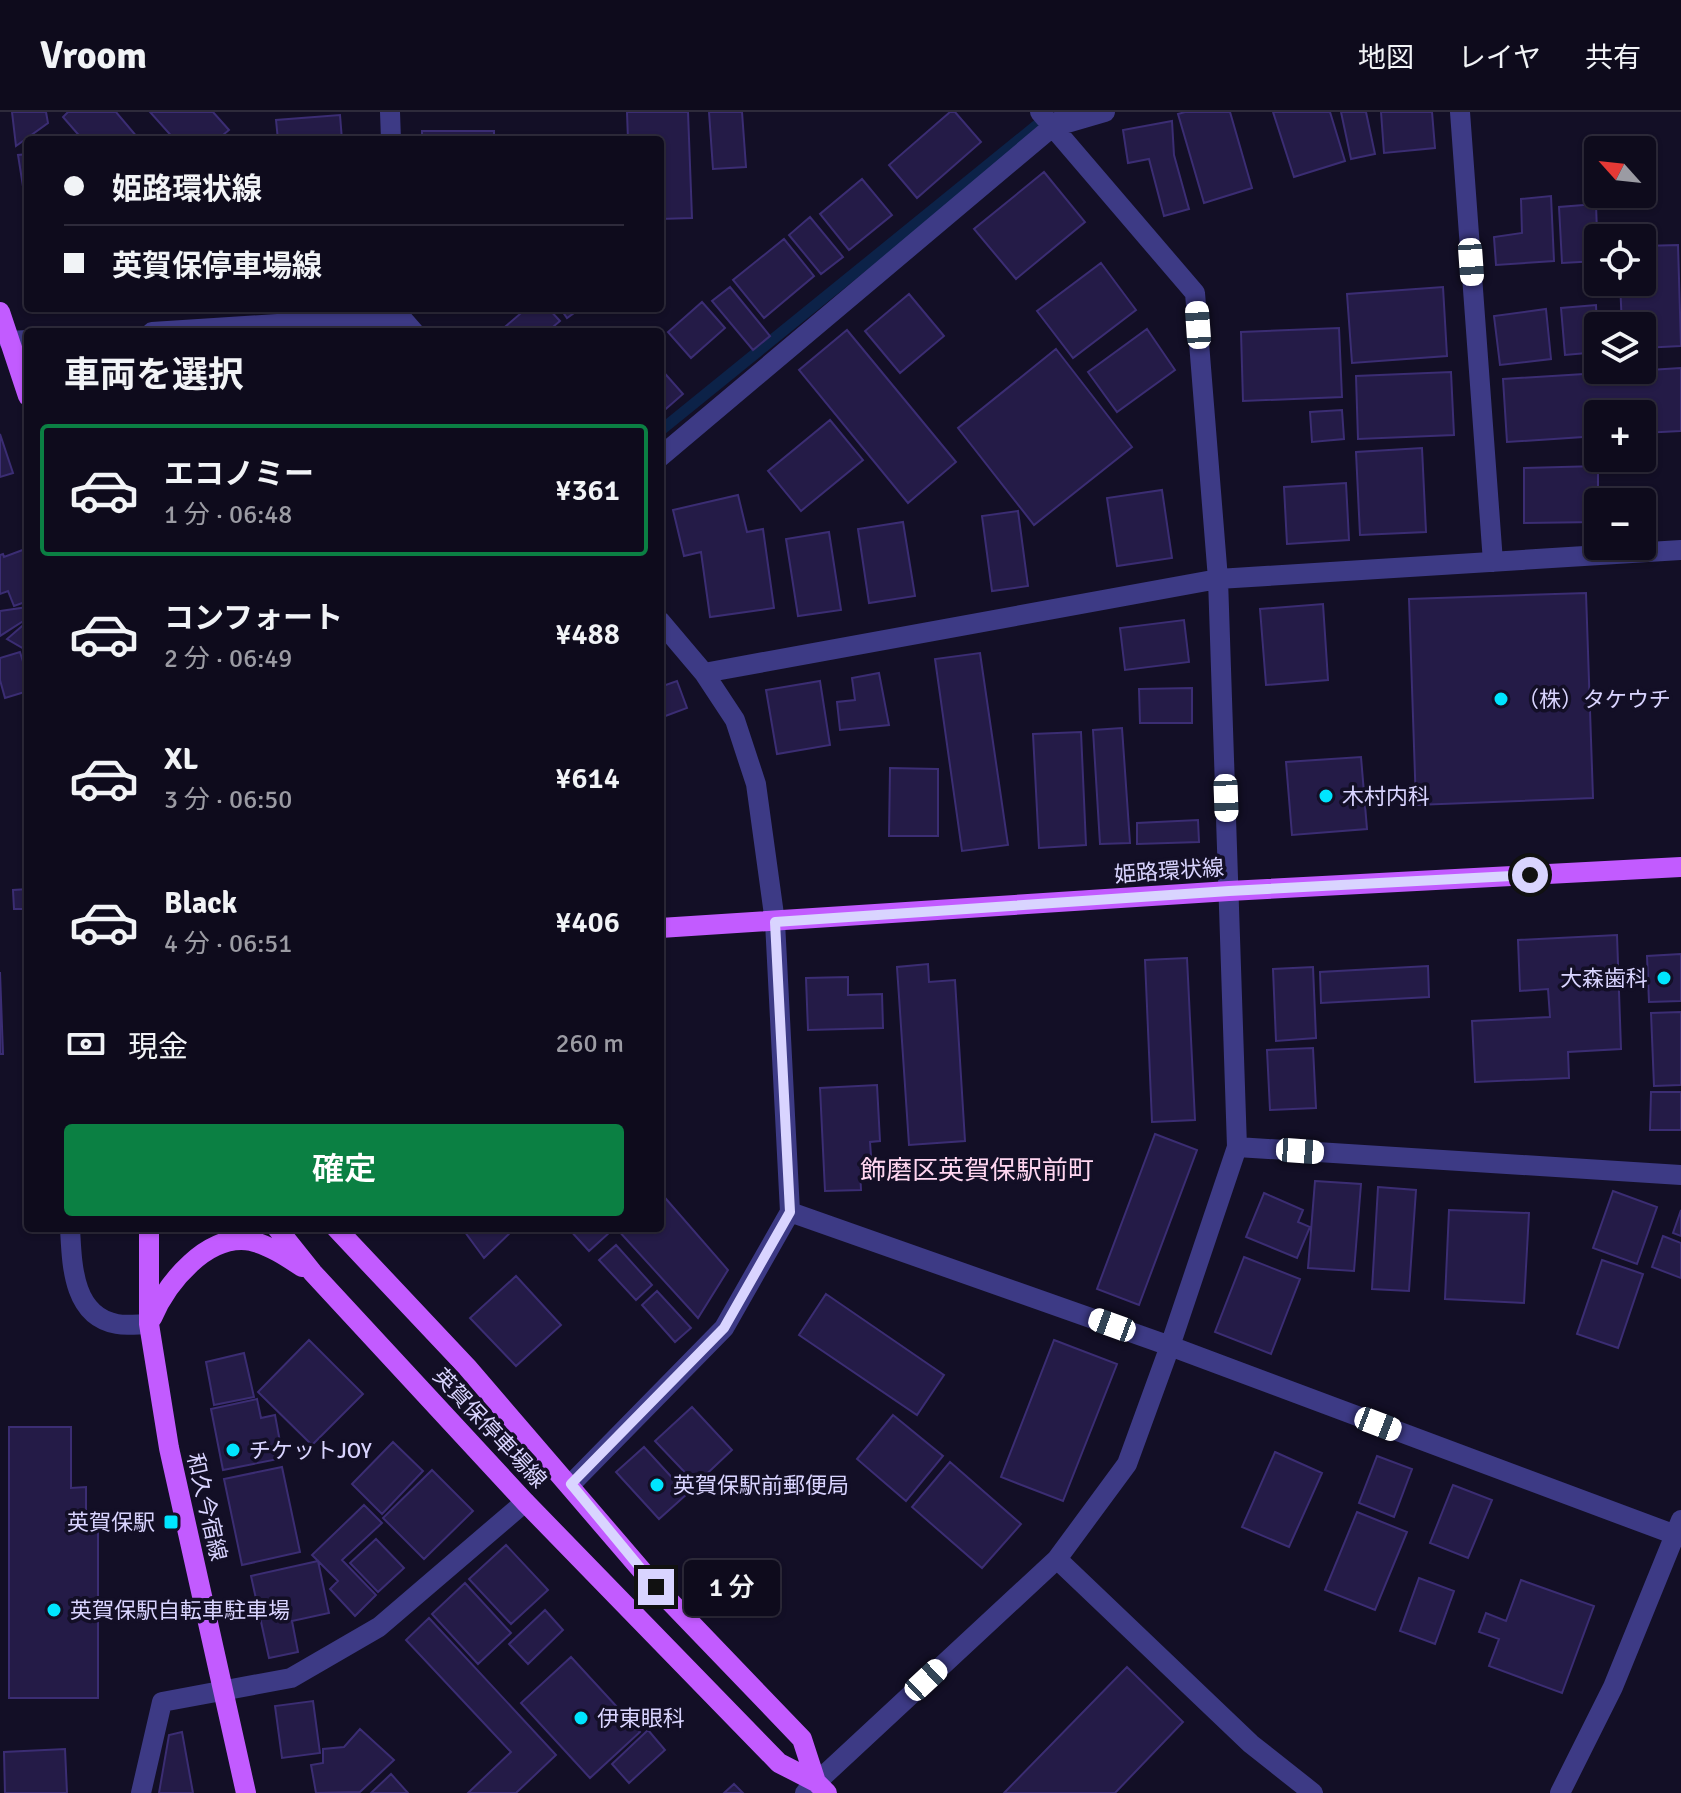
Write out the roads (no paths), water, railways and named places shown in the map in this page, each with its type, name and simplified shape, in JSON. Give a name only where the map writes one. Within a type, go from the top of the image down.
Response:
[{"type":"main road","points":[[0,312],[18,340],[24,374]]},
{"type":"main road","name":"姫路環状線","points":[[664,928],[1229,891],[1681,867]]},
{"type":"main road","name":"和久今宿線","points":[[149,1232],[149,1324],[169,1448],[246,1793]]},
{"type":"main road","name":"英賀保停車場線","points":[[280,1232],[313,1273],[525,1502],[779,1763],[816,1789]]},
{"type":"main road","name":"英賀保停車場線","points":[[340,1232],[467,1367],[571,1484],[656,1587],[802,1739],[816,1789]]},
{"type":"main road","points":[[149,1324],[165,1291],[188,1265],[233,1241],[259,1244],[313,1273]]},
{"type":"street","points":[[390,112],[391,136]]},
{"type":"street","points":[[664,454],[1047,119],[1070,112]]},
{"type":"street","points":[[1047,119],[1105,112]]},
{"type":"street","points":[[1460,112],[1493,562]]},
{"type":"street","points":[[816,1789],[1057,1559],[1127,1464],[1237,1147],[1218,579],[1195,293],[1047,119]]},
{"type":"street","points":[[230,328],[405,319]]},
{"type":"street","points":[[704,673],[1218,579],[1681,550]]},
{"type":"street","points":[[571,1484],[724,1328],[790,1212],[775,922],[756,784],[735,720],[704,673],[664,626]]},
{"type":"street","points":[[1237,1147],[1681,1175]]},
{"type":"street","points":[[790,1212],[1679,1531],[1613,1687],[1560,1793]]},
{"type":"street","points":[[70,1232],[76,1286],[86,1304],[99,1316],[117,1324],[149,1324]]},
{"type":"street","points":[[141,1793],[162,1702],[291,1678],[379,1627],[525,1502]]},
{"type":"street","points":[[1057,1559],[1251,1744],[1313,1793]]},
{"type":"waterway","points":[[664,428],[1048,116]]},
{"type":"place","name":"（株）タケウチ","points":[[1501,699]]},
{"type":"place","name":"木村内科","points":[[1326,796]]},
{"type":"place","name":"大森歯科","points":[[1664,978]]},
{"type":"place","name":"チケットJOY","points":[[233,1450]]},
{"type":"place","name":"英賀保駅前郵便局","points":[[657,1485]]},
{"type":"place","name":"英賀保駅","points":[[171,1522]]},
{"type":"place","name":"英賀保駅自転車駐車場","points":[[54,1610]]},
{"type":"place","name":"伊東眼科","points":[[581,1718]]},
{"type":"district","name":"飾磨区英賀保駅前町","points":[[977,1171]]}]
